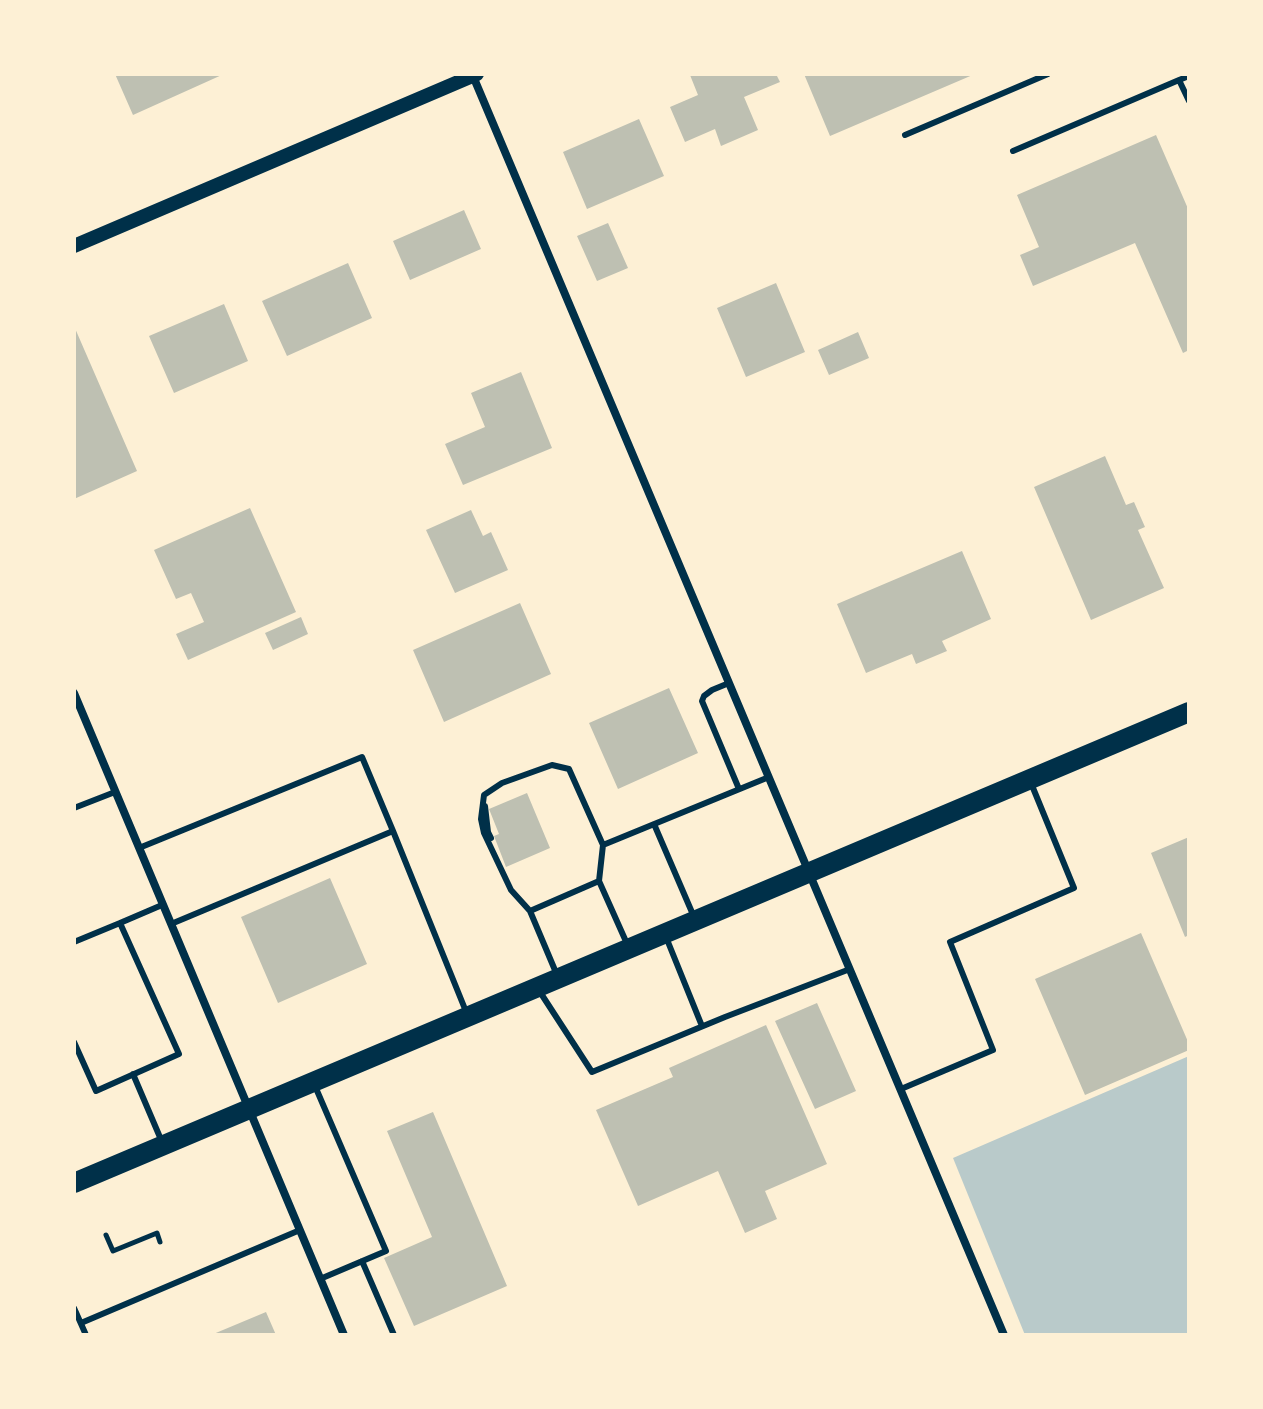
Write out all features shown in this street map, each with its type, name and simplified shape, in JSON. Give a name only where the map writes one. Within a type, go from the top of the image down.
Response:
[{"type":"main road","points":[[74,1183],[1189,712]]},
{"type":"street","points":[[74,246],[475,75],[1004,1335]]},
{"type":"street","points":[[74,693],[344,1335]]},
{"type":"lane","points":[[905,135],[1048,74]]},
{"type":"lane","points":[[1013,151],[1189,76]]},
{"type":"lane","points":[[1179,80],[1189,101]]},
{"type":"lane","points":[[729,683],[712,690],[702,701],[739,789]]},
{"type":"lane","points":[[139,848],[362,757],[468,1017]]},
{"type":"lane","points":[[558,979],[530,911],[511,890],[484,833],[481,819],[484,795],[502,783],[552,765],[569,769],[603,845],[599,881],[629,949]]},
{"type":"lane","points":[[603,845],[769,777]]},
{"type":"lane","points":[[901,1089],[993,1050],[950,942],[1074,888],[1029,779]]},
{"type":"lane","points":[[74,808],[115,792]]},
{"type":"lane","points":[[654,824],[695,921]]},
{"type":"lane","points":[[171,924],[393,831]]},
{"type":"lane","points":[[530,911],[599,881]]},
{"type":"lane","points":[[74,942],[162,905]]},
{"type":"lane","points":[[74,1042],[96,1091],[179,1054],[120,923]]},
{"type":"lane","points":[[665,933],[702,1026]]},
{"type":"lane","points":[[537,987],[592,1072],[850,969]]},
{"type":"lane","points":[[133,1074],[163,1146]]},
{"type":"lane","points":[[313,1082],[386,1251],[320,1279]]},
{"type":"lane","points":[[81,1323],[300,1230]]},
{"type":"lane","points":[[362,1261],[394,1335]]},
{"type":"lane","points":[[74,1308],[86,1335]]},
{"type":"path","points":[[106,1235],[113,1251],[157,1233],[160,1242]]},
{"type":"shaded area","points":[[1189,1056],[1189,1335],[1025,1335],[953,1158]]},
{"type":"building","points":[[115,74],[224,74],[133,115]]},
{"type":"building","points":[[776,74],[780,82],[744,97],[758,130],[721,146],[715,129],[685,142],[670,107],[698,95],[690,75]]},
{"type":"building","points":[[804,74],[975,74],[830,136]]},
{"type":"building","points":[[639,119],[664,176],[587,209],[563,152]]},
{"type":"building","points":[[1156,135],[1189,211],[1189,350],[1183,353],[1135,243],[1033,286],[1020,255],[1039,247],[1017,195]]},
{"type":"building","points":[[464,210],[481,249],[410,280],[393,241]]},
{"type":"building","points":[[608,223],[628,268],[597,281],[577,236]]},
{"type":"building","points":[[348,263],[372,318],[287,356],[262,301]]},
{"type":"building","points":[[776,283],[805,352],[746,377],[717,308]]},
{"type":"building","points":[[224,304],[248,361],[174,393],[149,336]]},
{"type":"building","points":[[74,326],[137,471],[74,499]]},
{"type":"building","points":[[858,332],[869,358],[829,375],[818,350]]},
{"type":"building","points":[[521,372],[552,448],[463,485],[445,444],[485,427],[471,393]]},
{"type":"building","points":[[1105,456],[1126,505],[1134,502],[1145,527],[1138,530],[1164,588],[1091,620],[1034,487]]},
{"type":"building","points":[[250,508],[296,612],[188,660],[176,634],[204,622],[191,593],[176,599],[154,550]]},
{"type":"building","points":[[471,510],[483,536],[491,532],[508,570],[455,593],[426,530]]},
{"type":"building","points":[[962,551],[991,619],[942,641],[947,651],[916,664],[912,654],[866,673],[837,604]]},
{"type":"building","points":[[520,603],[551,674],[444,722],[413,650]]},
{"type":"building","points":[[301,617],[308,634],[273,650],[265,633]]},
{"type":"building","points":[[669,688],[698,753],[618,789],[589,723]]},
{"type":"building","points":[[527,793],[550,848],[506,867],[494,836],[499,834],[489,809]]},
{"type":"building","points":[[1189,837],[1189,935],[1185,937],[1151,853]]},
{"type":"building","points":[[330,878],[367,964],[278,1003],[241,917]]},
{"type":"building","points":[[1141,933],[1189,1050],[1085,1095],[1035,979]]},
{"type":"building","points":[[817,1003],[856,1091],[815,1109],[775,1021]]},
{"type":"building","points":[[766,1025],[827,1164],[765,1191],[777,1219],[745,1233],[718,1171],[638,1206],[596,1110],[673,1077],[669,1068]]},
{"type":"building","points":[[433,1112],[507,1286],[414,1326],[384,1258],[432,1237],[387,1131]]},
{"type":"building","points":[[266,1312],[276,1335],[211,1335]]}]
